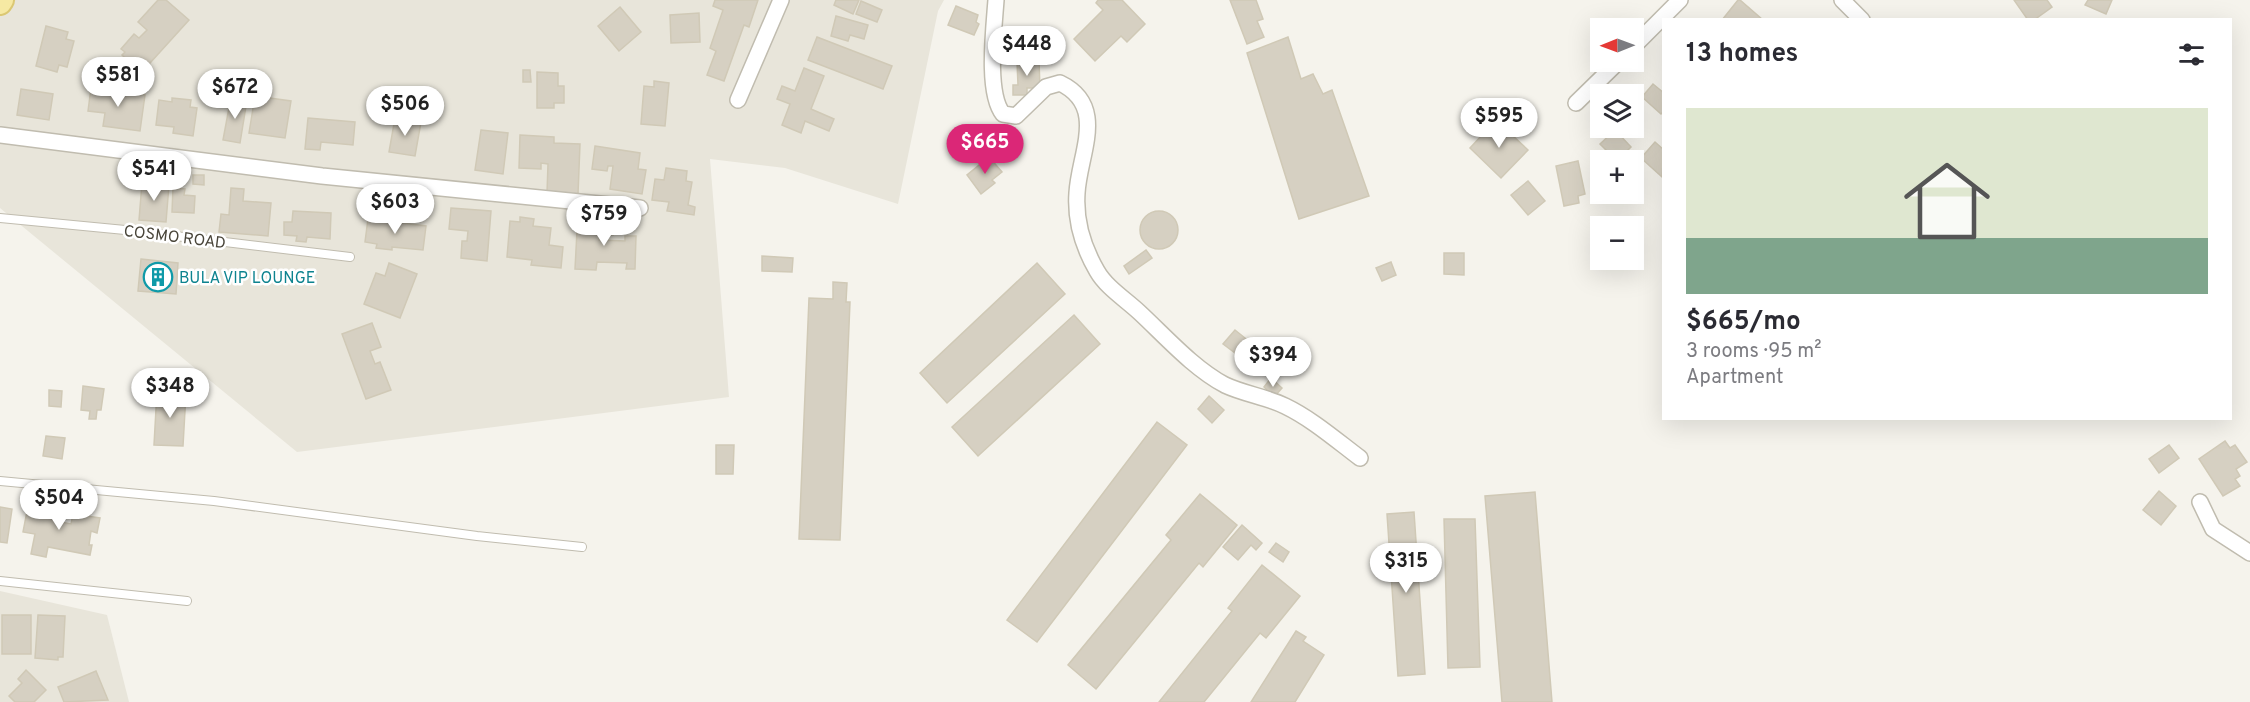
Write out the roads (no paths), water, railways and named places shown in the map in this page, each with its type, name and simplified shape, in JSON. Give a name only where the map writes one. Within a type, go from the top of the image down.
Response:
[{"type":"street","points":[[738,100],[782,0]]},
{"type":"street","points":[[996,0],[994,85],[996,105],[1003,114],[1016,116],[1046,87],[1060,83],[1074,90],[1085,108],[1089,131],[1077,192],[1078,218],[1084,250],[1101,278],[1201,369],[1226,385],[1284,405],[1305,417],[1360,458]]},
{"type":"street","points":[[1644,36],[1680,0]]},
{"type":"street","points":[[1842,0],[1860,18]]},
{"type":"street","points":[[1576,103],[1608,72]]},
{"type":"street","points":[[0,135],[322,176],[640,208]]},
{"type":"street","points":[[2200,502],[2212,530],[2250,553]]},
{"type":"lane","name":"COSMO ROAD","points":[[0,218],[125,230],[350,257]]},
{"type":"lane","points":[[0,481],[214,501],[477,536],[582,547]]},
{"type":"lane","points":[[0,581],[187,601]]},
{"type":"place","name":"BULA VIP LOUNGE","points":[[158,277]]}]
